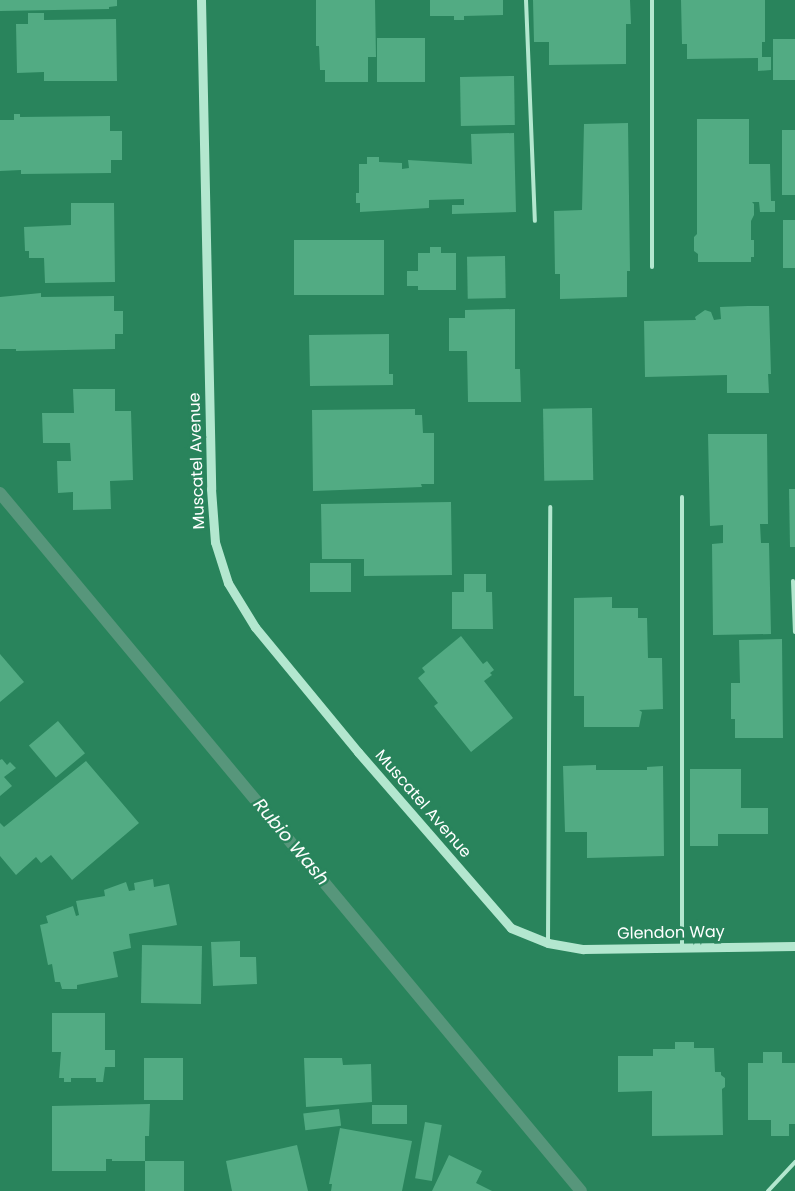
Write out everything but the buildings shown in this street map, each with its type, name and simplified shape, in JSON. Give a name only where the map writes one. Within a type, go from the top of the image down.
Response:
[{"type":"street","name":"Muscatel Avenue","points":[[201,0],[211,489],[215,542],[228,583],[255,627],[358,752],[487,902],[512,928],[548,943]]},
{"type":"street","name":"Glendon Way","points":[[548,943],[583,949],[795,946]]},
{"type":"lane","points":[[526,0],[535,220]]},
{"type":"lane","points":[[652,0],[652,267]]},
{"type":"lane","points":[[682,497],[682,947]]},
{"type":"lane","points":[[548,943],[550,507]]},
{"type":"lane","points":[[793,581],[795,632]]},
{"type":"lane","points":[[768,1191],[795,1162]]},
{"type":"waterway","name":"Rubio Wash","points":[[0,493],[581,1191]]}]
